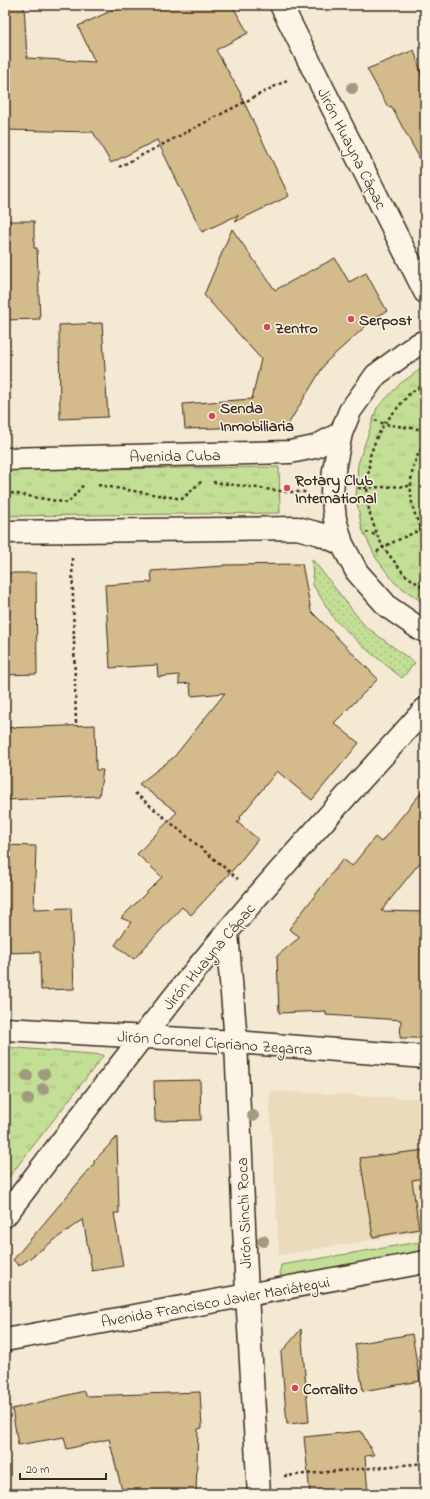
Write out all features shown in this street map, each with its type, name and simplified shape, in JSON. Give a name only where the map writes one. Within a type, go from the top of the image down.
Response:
[{"type":"street","name":"Jirón Huayna Cápac","points":[[281,5],[425,292]]},
{"type":"street","points":[[425,341],[415,346],[376,375],[350,411],[341,433],[334,470],[332,492],[335,519],[342,544],[357,572],[388,607],[420,629],[425,630]]},
{"type":"street","name":"Avenida Cuba","points":[[5,459],[290,452],[315,447],[341,433]]},
{"type":"street","points":[[5,532],[297,528],[320,534],[342,544]]},
{"type":"street","name":"Jirón Huayna Cápac","points":[[5,1216],[141,1037],[227,932],[425,709]]},
{"type":"street","name":"Jirón Sinchi Roca","points":[[227,932],[236,1042],[247,1295],[258,1486]]},
{"type":"street","name":"Jirón Coronel Cipriano Zegarra","points":[[5,1029],[236,1042],[425,1057]]},
{"type":"street","name":"Avenida Francisco Javier Mariátegui","points":[[5,1340],[425,1262]]},
{"type":"path","points":[[119,167],[312,67]]},
{"type":"path","points":[[425,384],[410,393],[384,424],[376,439],[370,456],[367,487],[369,511],[377,535],[383,547],[404,574],[425,589]]},
{"type":"path","points":[[350,411],[384,424],[425,430]]},
{"type":"path","points":[[425,444],[413,465],[410,486],[412,508],[422,529],[425,532]]},
{"type":"path","points":[[93,484],[182,499],[202,480],[288,492],[332,492],[367,487],[410,486]]},
{"type":"path","points":[[5,492],[68,503],[86,482]]},
{"type":"path","points":[[357,572],[383,547],[422,529]]},
{"type":"path","points":[[71,531],[76,723]]},
{"type":"path","points":[[135,793],[258,896]]},
{"type":"path","points":[[258,1486],[425,1463]]},
{"type":"shaded area","points":[[269,1091],[425,1099],[425,1231],[279,1255]]},
{"type":"green space","points":[[425,366],[425,604],[395,583],[376,558],[362,529],[356,497],[358,464],[377,408],[401,383]]},
{"type":"green space","points":[[279,467],[280,513],[5,516],[5,470]]},
{"type":"green space","points":[[312,559],[365,626],[415,663],[402,678],[365,648],[335,620],[313,585]]},
{"type":"green space","points":[[5,1047],[104,1055],[5,1182]]},
{"type":"green space","points":[[425,1241],[425,1262],[282,1289],[280,1271],[281,1265]]},
{"type":"building","points":[[5,5],[24,5],[27,58],[95,62],[78,26],[124,5],[232,5],[248,33],[216,50],[242,96],[289,196],[235,222],[238,215],[202,232],[157,140],[111,163],[93,132],[5,130]]},
{"type":"building","points":[[414,50],[425,85],[425,168],[391,106],[388,107],[367,69]]},
{"type":"building","points":[[5,221],[34,221],[34,248],[37,248],[40,319],[5,320]]},
{"type":"building","points":[[232,229],[275,290],[335,258],[349,282],[366,273],[387,311],[376,317],[326,362],[287,426],[185,429],[183,404],[252,399],[261,359],[204,295]]},
{"type":"building","points":[[102,323],[108,417],[60,419],[59,325]]},
{"type":"building","points":[[302,564],[311,611],[378,679],[334,723],[359,743],[312,800],[277,771],[237,822],[258,839],[239,863],[191,915],[182,907],[134,959],[115,945],[131,922],[121,918],[162,877],[137,854],[177,812],[139,784],[174,757],[225,693],[191,696],[190,683],[179,684],[179,675],[158,677],[157,665],[110,668],[105,585],[152,582],[151,571],[223,565]]},
{"type":"building","points":[[5,573],[36,573],[37,674],[5,675]]},
{"type":"building","points":[[95,725],[96,770],[103,770],[99,796],[5,800],[5,728]]},
{"type":"building","points":[[425,788],[425,856],[381,911],[425,912],[425,1038],[400,1038],[401,1020],[326,1015],[326,1011],[279,1013],[277,956],[300,937],[289,929],[343,859],[352,866],[375,837],[381,842]]},
{"type":"building","points":[[5,845],[36,846],[34,909],[71,908],[74,989],[41,990],[40,952],[5,953]]},
{"type":"building","points":[[200,1080],[201,1120],[155,1121],[154,1081]]},
{"type":"building","points":[[117,1137],[119,1213],[114,1213],[123,1266],[92,1271],[83,1219],[19,1266],[13,1260],[94,1164],[94,1161]]},
{"type":"building","points":[[425,1150],[425,1178],[412,1180],[419,1229],[373,1237],[360,1158]]},
{"type":"building","name":"Corralito","points":[[301,1329],[309,1422],[287,1424],[281,1353]]},
{"type":"building","points":[[412,1334],[420,1381],[363,1391],[355,1344]]},
{"type":"building","points":[[84,1391],[86,1396],[200,1392],[202,1428],[198,1429],[196,1494],[123,1494],[109,1439],[67,1449],[64,1437],[18,1445],[12,1409]]},
{"type":"building","points":[[361,1431],[374,1455],[365,1456],[368,1494],[310,1494],[304,1437]]},
{"type":"place","name":"Serpost","points":[[351,319]]},
{"type":"place","name":"Zentro","points":[[267,327]]},
{"type":"place","name":"Senda Inmobiliaria","points":[[212,416]]},
{"type":"place","name":"Rotary Club International","points":[[287,488]]},
{"type":"place","name":"Corralito","points":[[295,1388]]}]
